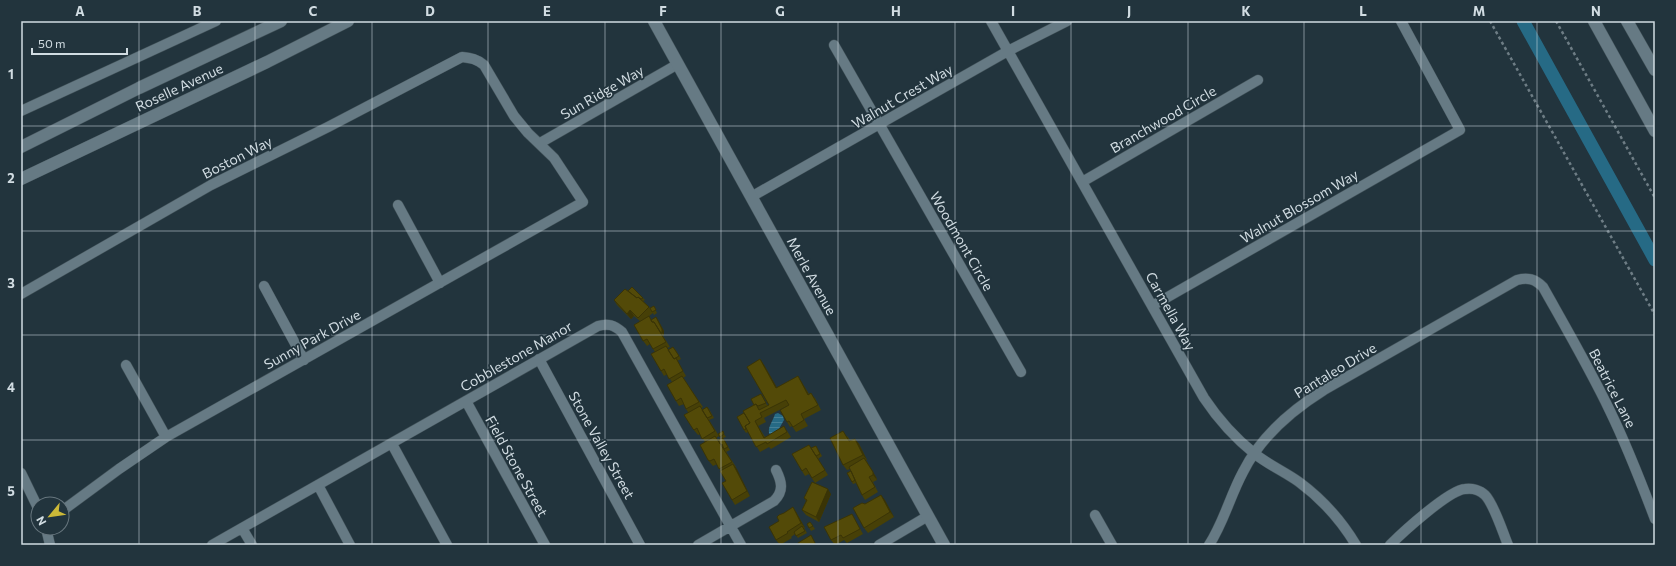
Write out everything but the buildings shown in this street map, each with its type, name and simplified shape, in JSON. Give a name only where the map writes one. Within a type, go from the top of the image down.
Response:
[{"type":"main road","name":"Roselle Avenue","points":[[21,147],[281,21]]},
{"type":"main road","name":"Roselle Avenue","points":[[21,179],[267,62],[348,21]]},
{"type":"main road","name":"Merle Avenue","points":[[654,21],[944,545]]},
{"type":"main road","points":[[1594,21],[1655,131]]},
{"type":"main road","points":[[1628,21],[1655,70]]},
{"type":"street","points":[[21,112],[205,23],[216,21]]},
{"type":"street","name":"Carmella Way","points":[[991,21],[1204,398],[1215,414],[1233,435],[1254,454],[1316,495],[1334,514],[1356,545]]},
{"type":"street","name":"Walnut Crest Way","points":[[751,197],[1008,51],[1067,21]]},
{"type":"street","name":"Walnut Blossom Way","points":[[1152,306],[1460,130],[1401,21]]},
{"type":"street","name":"Woodmont Circle","points":[[834,46],[1021,372]]},
{"type":"street","name":"Boston Way","points":[[21,294],[211,185],[328,127],[457,59],[471,58],[484,65],[514,116],[540,143]]},
{"type":"street","name":"Sun Ridge Way","points":[[540,143],[678,64]]},
{"type":"street","name":"Branchwood Circle","points":[[1082,182],[1258,80]]},
{"type":"street","name":"Sunny Park Drive","points":[[70,504],[119,468],[166,437],[583,202],[554,158],[540,143]]},
{"type":"street","points":[[398,205],[440,283]]},
{"type":"street","name":"Pantaleo Drive","points":[[1209,545],[1224,516],[1243,470],[1254,454],[1286,418],[1318,394],[1517,280],[1531,279]]},
{"type":"street","name":"Beatrice Lane","points":[[1531,279],[1538,282],[1543,287],[1589,370],[1635,467],[1655,519]]},
{"type":"street","points":[[264,286],[304,360]]},
{"type":"street","name":"Cobblestone Manor","points":[[212,545],[603,324],[610,325],[622,332],[741,545]]},
{"type":"street","name":"Stone Valley Street","points":[[539,359],[640,545]]},
{"type":"street","points":[[126,365],[166,437]]},
{"type":"street","name":"Field Stone Street","points":[[466,401],[545,545]]},
{"type":"street","points":[[392,444],[447,545]]},
{"type":"street","points":[[698,545],[774,501],[782,489],[781,481],[776,470]]},
{"type":"street","points":[[21,473],[32,496]]},
{"type":"street","points":[[318,485],[350,545]]},
{"type":"street","points":[[1390,545],[1431,509],[1459,490],[1465,488],[1475,489],[1486,496],[1491,504],[1508,545]]},
{"type":"street","points":[[1095,515],[1112,545]]},
{"type":"street","points":[[879,545],[928,516]]},
{"type":"street","points":[[242,528],[252,545]]},
{"type":"path","points":[[1490,21],[1655,315]]},
{"type":"path","points":[[1556,21],[1655,198]]},
{"type":"water","points":[[778,413],[783,416],[784,420],[776,434],[770,435],[770,425],[775,414]]},
{"type":"waterway","points":[[1523,21],[1655,260]]}]
